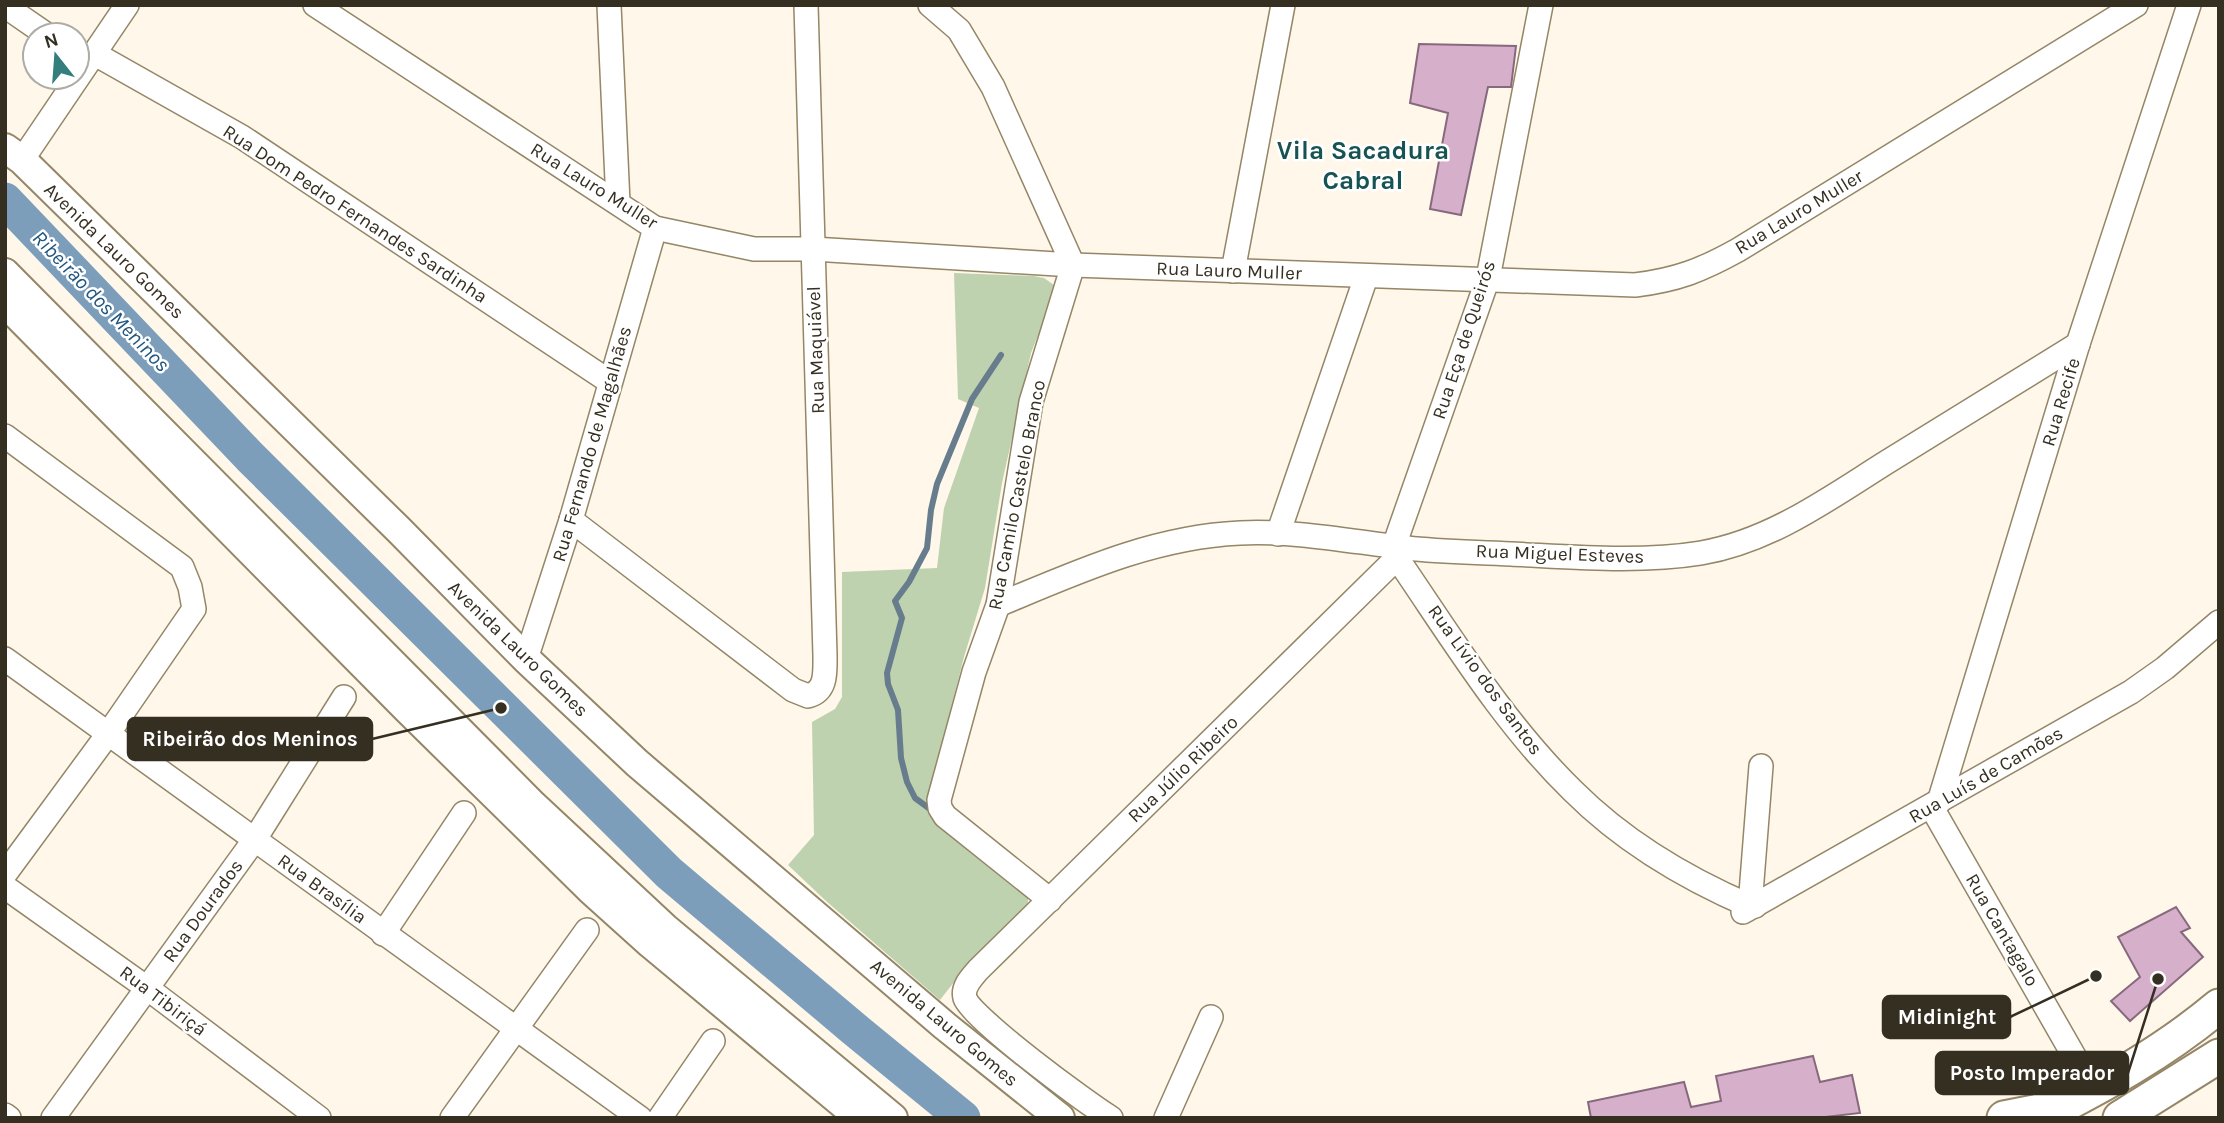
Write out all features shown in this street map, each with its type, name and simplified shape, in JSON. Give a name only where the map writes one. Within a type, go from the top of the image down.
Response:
[{"type":"highway","points":[[2004,1118],[2050,1112],[2094,1091],[2185,1034],[2219,1006]]},
{"type":"highway","points":[[2120,1118],[2219,1056]]},
{"type":"main road","name":"Avenida Lauro Gomes","points":[[13,154],[399,530],[526,659],[638,763],[945,1026],[1060,1118]]},
{"type":"main road","points":[[5,273],[514,787],[605,874],[665,928],[893,1118]]},
{"type":"main road","points":[[5,303],[573,873],[651,944],[860,1118]]},
{"type":"street","points":[[91,53],[127,5]]},
{"type":"street","name":"Rua Lauro Muller","points":[[315,5],[655,228],[754,248],[813,249],[1073,265],[1635,285],[1668,281],[1704,268],[1738,250],[2136,5]]},
{"type":"street","points":[[608,5],[618,203]]},
{"type":"street","name":"Rua Maquiável","points":[[571,520],[775,678],[803,696],[817,692],[825,678],[825,655],[806,5]]},
{"type":"street","points":[[930,5],[959,30],[993,87],[1073,265]]},
{"type":"street","points":[[1233,271],[1283,5]]},
{"type":"street","name":"Rua Eça de Queirós","points":[[1399,551],[1488,278],[1541,5]]},
{"type":"street","name":"Rua Recife","points":[[1935,804],[2078,344],[2189,5]]},
{"type":"street","points":[[5,6],[27,21]]},
{"type":"street","name":"Rua Dom Pedro Fernandes Sardinha","points":[[91,60],[242,137],[610,382]]},
{"type":"street","points":[[13,154],[62,91]]},
{"type":"street","name":"Rua Fernando de Magalhães","points":[[526,659],[571,520],[655,228]]},
{"type":"street","name":"Rua Camilo Castelo Branco","points":[[1049,900],[941,812],[939,804],[974,672],[998,605],[1031,402],[1073,265]]},
{"type":"street","points":[[1278,534],[1366,277]]},
{"type":"street","name":"Rua Miguel Esteves","points":[[998,605],[1129,552],[1193,537],[1242,533],[1278,534],[1399,551],[1585,558],[1700,553],[1731,546],[1786,524],[2078,344]]},
{"type":"street","points":[[5,436],[182,567],[190,587],[194,609],[108,734],[5,874]]},
{"type":"street","name":"Rua Júlio Ribeiro","points":[[1111,1118],[1093,1107],[971,1008],[964,994],[967,984],[978,970],[1399,551]]},
{"type":"street","name":"Rua Lívio dos Santos","points":[[1399,551],[1515,727],[1573,792],[1650,854],[1749,908]]},
{"type":"street","name":"Rua Luís de Camões","points":[[1749,908],[2131,692],[2165,668],[2219,622]]},
{"type":"street","name":"Rua Brasília","points":[[5,659],[640,1118]]},
{"type":"street","name":"Rua Dourados","points":[[53,1118],[255,839],[344,697]]},
{"type":"street","points":[[1749,908],[1761,765]]},
{"type":"street","name":"Rua Cantagalo","points":[[1935,804],[2094,1091]]},
{"type":"street","points":[[383,934],[464,813]]},
{"type":"street","name":"Rua Tibiriçá","points":[[5,887],[147,988],[319,1118]]},
{"type":"street","points":[[452,1118],[587,930]]},
{"type":"street","points":[[1166,1118],[1211,1017]]},
{"type":"street","points":[[660,1118],[713,1041]]},
{"type":"green space","points":[[954,273],[1044,278],[1054,285],[1054,295],[1031,353],[1002,483],[985,588],[964,657],[930,791],[1028,897],[1028,909],[965,968],[940,1000],[788,865],[814,835],[812,722],[835,709],[842,697],[842,572],[937,568],[944,508],[979,408],[958,399]]},
{"type":"building","points":[[1419,44],[1516,46],[1511,87],[1488,87],[1461,215],[1430,209],[1448,113],[1410,103]]},
{"type":"building","points":[[2176,907],[2190,928],[2181,932],[2203,957],[2130,1021],[2111,1001],[2140,977],[2118,937]]},
{"type":"building","points":[[1813,1056],[1820,1082],[1852,1075],[1860,1113],[1817,1118],[1591,1118],[1588,1102],[1684,1082],[1691,1107],[1721,1101],[1716,1076]]},
{"type":"waterway","name":"Ribeirão dos Meninos","points":[[5,200],[250,457],[669,873],[963,1118]]},
{"type":"waterway","points":[[934,812],[915,798],[907,782],[901,758],[898,710],[888,684],[887,673],[902,618],[895,601],[909,582],[927,548],[937,484],[972,399],[1001,355]]},
{"type":"place","name":"Ribeirão dos Meninos","points":[[501,708]]},
{"type":"place","name":"Midinight","points":[[2096,976]]},
{"type":"place","name":"Posto Imperador","points":[[2158,979]]},
{"type":"district","name":"Vila Sacadura Cabral","points":[[1363,165]]}]
